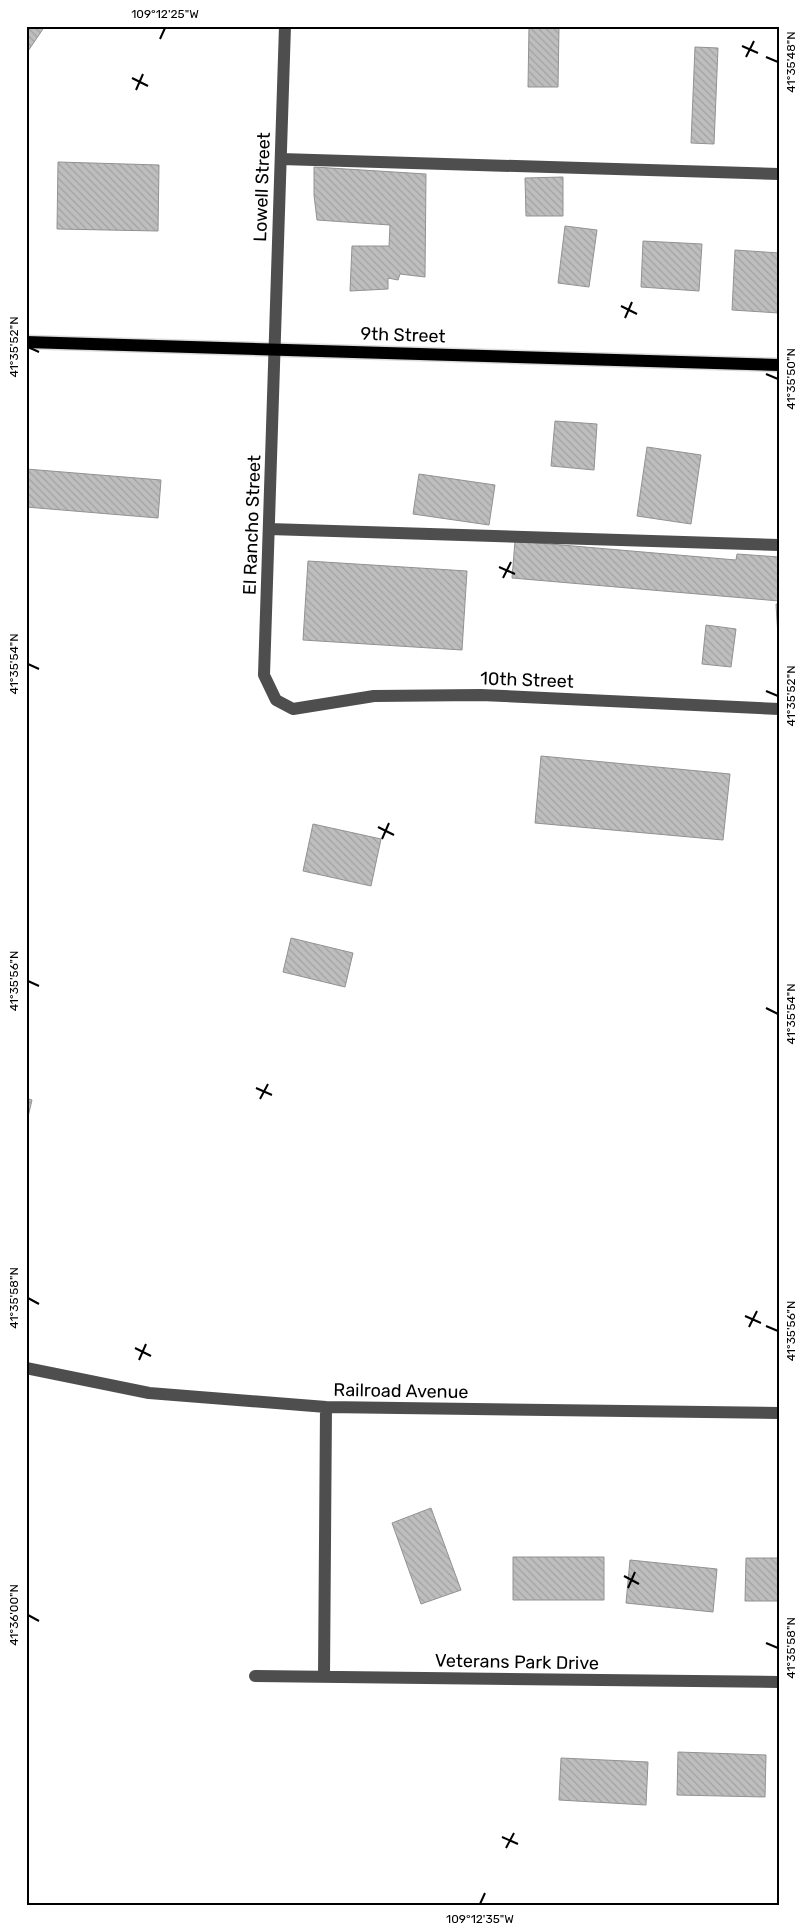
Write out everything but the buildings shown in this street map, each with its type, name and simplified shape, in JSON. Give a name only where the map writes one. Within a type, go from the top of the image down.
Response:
[{"type":"main road","name":"9th Street","points":[[26,342],[779,365]]},
{"type":"street","name":"Lowell Street","points":[[275,349],[285,26]]},
{"type":"street","points":[[281,160],[779,174]]},
{"type":"street","name":"El Rancho Street","points":[[275,349],[264,675],[276,700]]},
{"type":"street","points":[[269,528],[779,545]]},
{"type":"street","name":"10th Street","points":[[276,700],[292,708],[374,696],[481,695],[779,709]]},
{"type":"street","name":"Railroad Avenue","points":[[26,1368],[148,1393],[326,1407],[779,1413]]},
{"type":"street","points":[[324,1677],[326,1407]]},
{"type":"street","name":"Veterans Park Drive","points":[[255,1676],[779,1682]]}]
